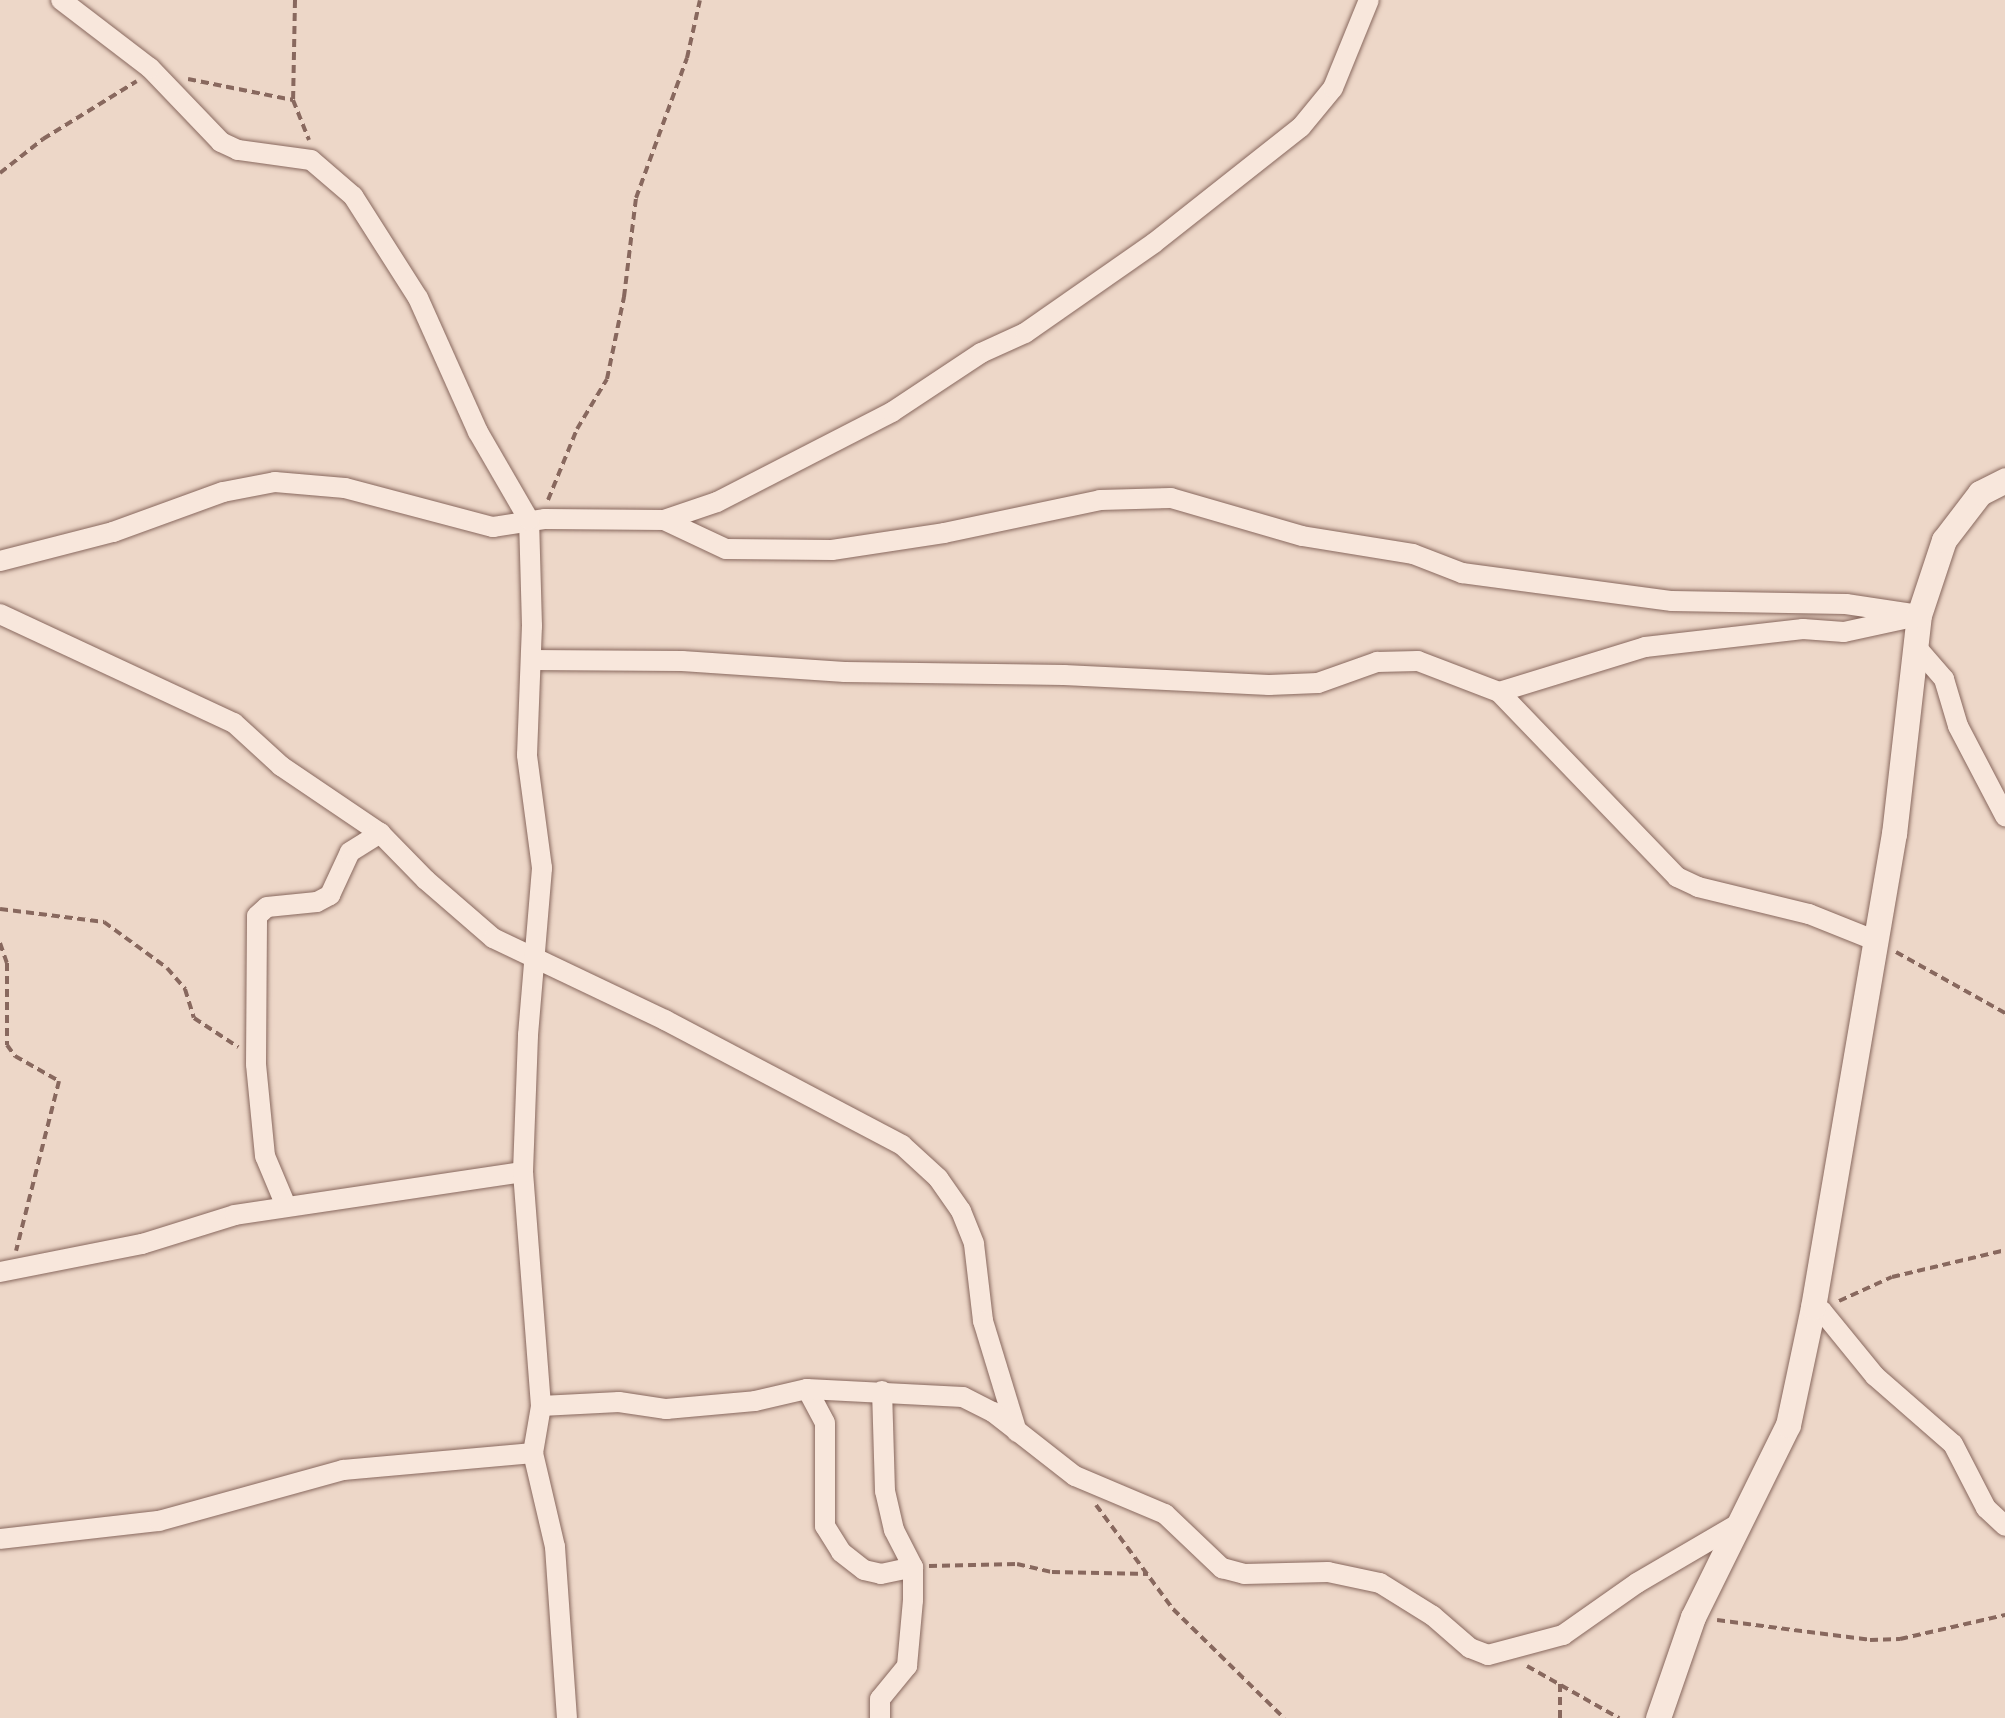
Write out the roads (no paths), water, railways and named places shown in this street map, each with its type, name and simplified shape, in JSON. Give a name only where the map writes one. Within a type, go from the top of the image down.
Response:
[{"type":"street","points":[[60,0],[154,71],[220,142],[238,150],[311,160],[323,166],[353,196],[418,298],[478,432],[538,520],[527,755],[542,868],[524,1172],[542,1406],[533,1452],[555,1547],[567,1718]]},
{"type":"street","points":[[0,561],[114,532],[223,492],[275,482],[345,488],[493,526],[538,520],[664,520],[717,502],[892,412],[981,353],[1025,333],[1154,243],[1301,127],[1332,88],[1369,0]]},
{"type":"street","points":[[1658,1718],[1693,1617],[1788,1425],[1818,1309],[1874,940],[1894,834],[1919,615],[1944,540],[1980,493],[2005,480]]},
{"type":"street","points":[[664,520],[726,548],[832,550],[944,533],[1100,500],[1170,498],[1302,536],[1413,554],[1462,574],[1672,601],[1846,604],[1919,615]]},
{"type":"street","points":[[0,614],[234,723],[280,766],[380,833],[478,926],[534,961],[665,1020],[902,1145],[938,1178],[960,1211],[974,1244],[983,1322],[1017,1432]]},
{"type":"street","points":[[1499,692],[1645,647],[1803,629],[1844,632],[1919,615]]},
{"type":"street","points":[[1918,648],[1944,679],[1958,726],[2005,816]]},
{"type":"street","points":[[531,660],[682,662],[1268,685],[1318,683],[1377,662],[1418,661],[1499,692],[1677,877],[1698,887],[1810,914],[1874,940]]},
{"type":"street","points":[[286,1206],[265,1156],[256,1064],[258,916],[267,906],[317,902],[330,895],[350,852],[380,833]]},
{"type":"street","points":[[6,1270],[142,1244],[227,1216],[524,1172]]},
{"type":"street","points":[[1818,1309],[1874,1376],[1953,1444],[1986,1508],[2005,1526]]},
{"type":"street","points":[[542,1406],[620,1402],[666,1410],[755,1401],[807,1389],[882,1390],[963,1398],[994,1412],[1074,1476],[1165,1514],[1222,1568],[1244,1574],[1328,1572],[1380,1583],[1433,1616],[1470,1648],[1488,1655],[1563,1635],[1637,1583],[1738,1524]]},
{"type":"street","points":[[807,1389],[826,1423],[824,1526],[841,1552],[864,1570],[881,1574],[913,1568]]},
{"type":"street","points":[[880,1718],[880,1699],[908,1666],[913,1568],[894,1530],[887,1502],[882,1390]]},
{"type":"street","points":[[0,1538],[160,1521],[343,1470],[533,1452]]}]
